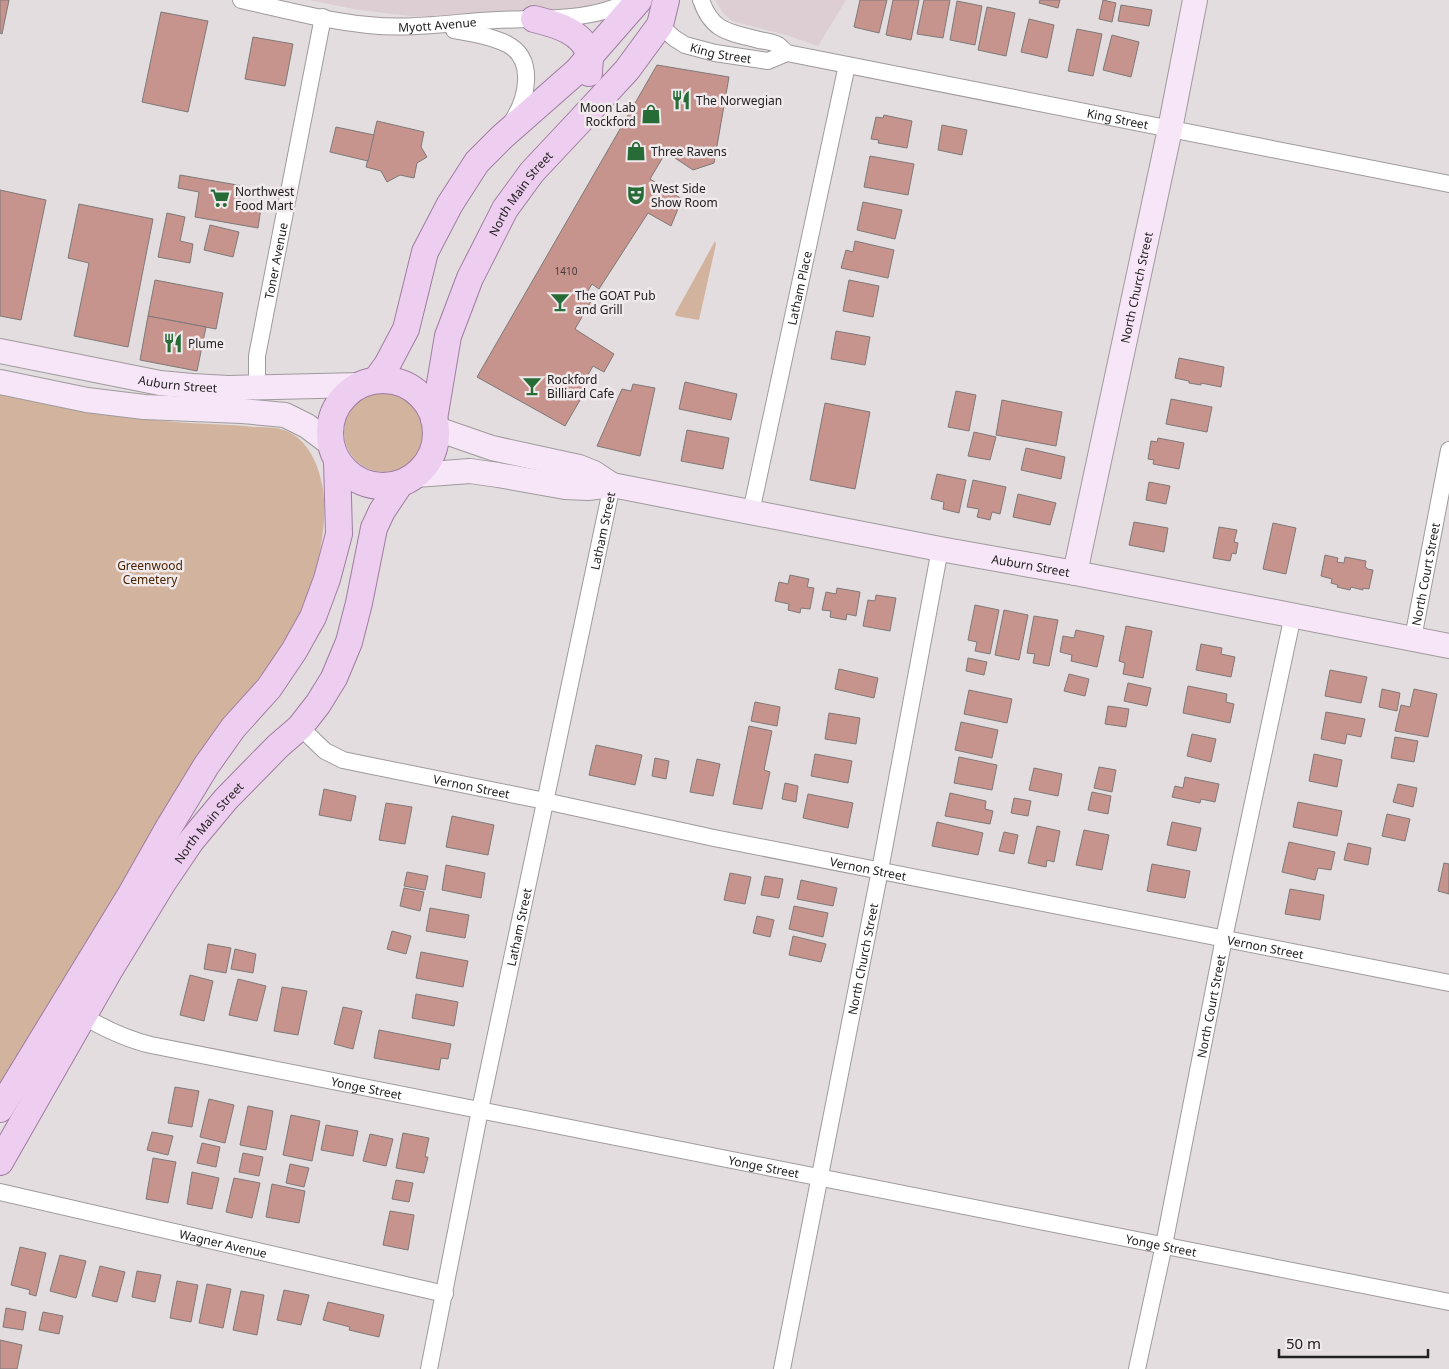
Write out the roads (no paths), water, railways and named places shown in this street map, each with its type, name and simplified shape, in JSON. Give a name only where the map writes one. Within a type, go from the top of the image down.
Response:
[{"type":"main road","points":[[368,382],[394,380],[410,387],[423,398],[433,412],[435,424],[435,446],[428,462],[408,479],[383,486],[365,483],[349,474],[334,452],[330,426],[335,409],[346,395],[368,382],[387,365],[406,329],[425,252],[450,204],[477,162],[502,137],[577,72],[639,0]]},
{"type":"main road","name":"North Main Street","points":[[435,424],[448,336],[470,278],[505,209],[532,172],[627,70],[660,25],[666,0]]},
{"type":"main road","name":"North Church Street","points":[[1075,573],[1170,129],[1195,0]]},
{"type":"main road","points":[[532,172],[542,148],[580,100],[588,76],[590,57],[584,43],[572,33],[558,25],[534,19]]},
{"type":"main road","name":"Auburn Street","points":[[0,350],[160,383],[201,387],[257,387],[368,382]]},
{"type":"main road","name":"Auburn Street","points":[[0,382],[87,400],[144,407],[242,411],[284,415],[307,426],[334,452]]},
{"type":"main road","name":"Auburn Street","points":[[435,424],[492,448],[579,467],[594,473],[612,485]]},
{"type":"main road","name":"North Main Street","points":[[0,1109],[131,894],[206,766],[232,728],[269,688],[294,651],[313,617],[327,579],[339,534],[334,452]]},
{"type":"main road","name":"Auburn Street","points":[[408,479],[470,471],[565,487],[588,488],[612,485],[1449,646]]},
{"type":"main road","name":"North Main Street","points":[[0,1162],[118,955],[191,841],[226,799],[278,746],[300,727],[330,685],[350,642],[374,528],[382,512],[408,479]]},
{"type":"street","name":"Myott Avenue","points":[[241,0],[368,26],[414,27],[496,20],[550,19],[599,13],[632,0]]},
{"type":"street","name":"King Street","points":[[701,0],[710,20],[718,27],[729,32],[777,44],[787,53],[1449,184]]},
{"type":"street","name":"Toner Avenue","points":[[257,387],[257,356],[323,17]]},
{"type":"street","name":"King Street","points":[[660,25],[685,45],[716,53],[768,61],[787,53]]},
{"type":"street","points":[[432,26],[483,35],[509,45],[518,54],[525,66],[524,97],[520,109],[502,137]]},
{"type":"street","name":"Latham Place","points":[[751,512],[847,65]]},
{"type":"street","name":"North Court Street","points":[[1413,638],[1449,450]]},
{"type":"street","name":"Latham Street","points":[[429,1369],[480,1110],[612,485]]},
{"type":"street","name":"North Church Street","points":[[782,1369],[880,870],[940,549]]},
{"type":"street","name":"North Court Street","points":[[1137,1369],[1164,1245],[1224,938],[1293,615]]},
{"type":"street","name":"Vernon Street","points":[[300,727],[325,751],[343,760],[714,838],[1449,982]]},
{"type":"street","name":"Yonge Street","points":[[83,1016],[115,1034],[151,1045],[1449,1302]]},
{"type":"street","name":"Wagner Avenue","points":[[0,1192],[445,1294]]},
{"type":"place","name":"The Norwegian","points":[[681,100]]},
{"type":"place","name":"Moon Lab Rockford","points":[[651,114]]},
{"type":"place","name":"Three Ravens","points":[[636,151]]},
{"type":"place","name":"West Side Show Room","points":[[636,195]]},
{"type":"place","name":"Northwest Food Mart","points":[[220,198]]},
{"type":"place","name":"The GOAT Pub and Grill","points":[[560,302]]},
{"type":"place","name":"Plume","points":[[173,343]]},
{"type":"place","name":"Rockford Billiard Cafe","points":[[532,386]]},
{"type":"park label","name":"Greenwood Cemetery","points":[[150,572]]}]
